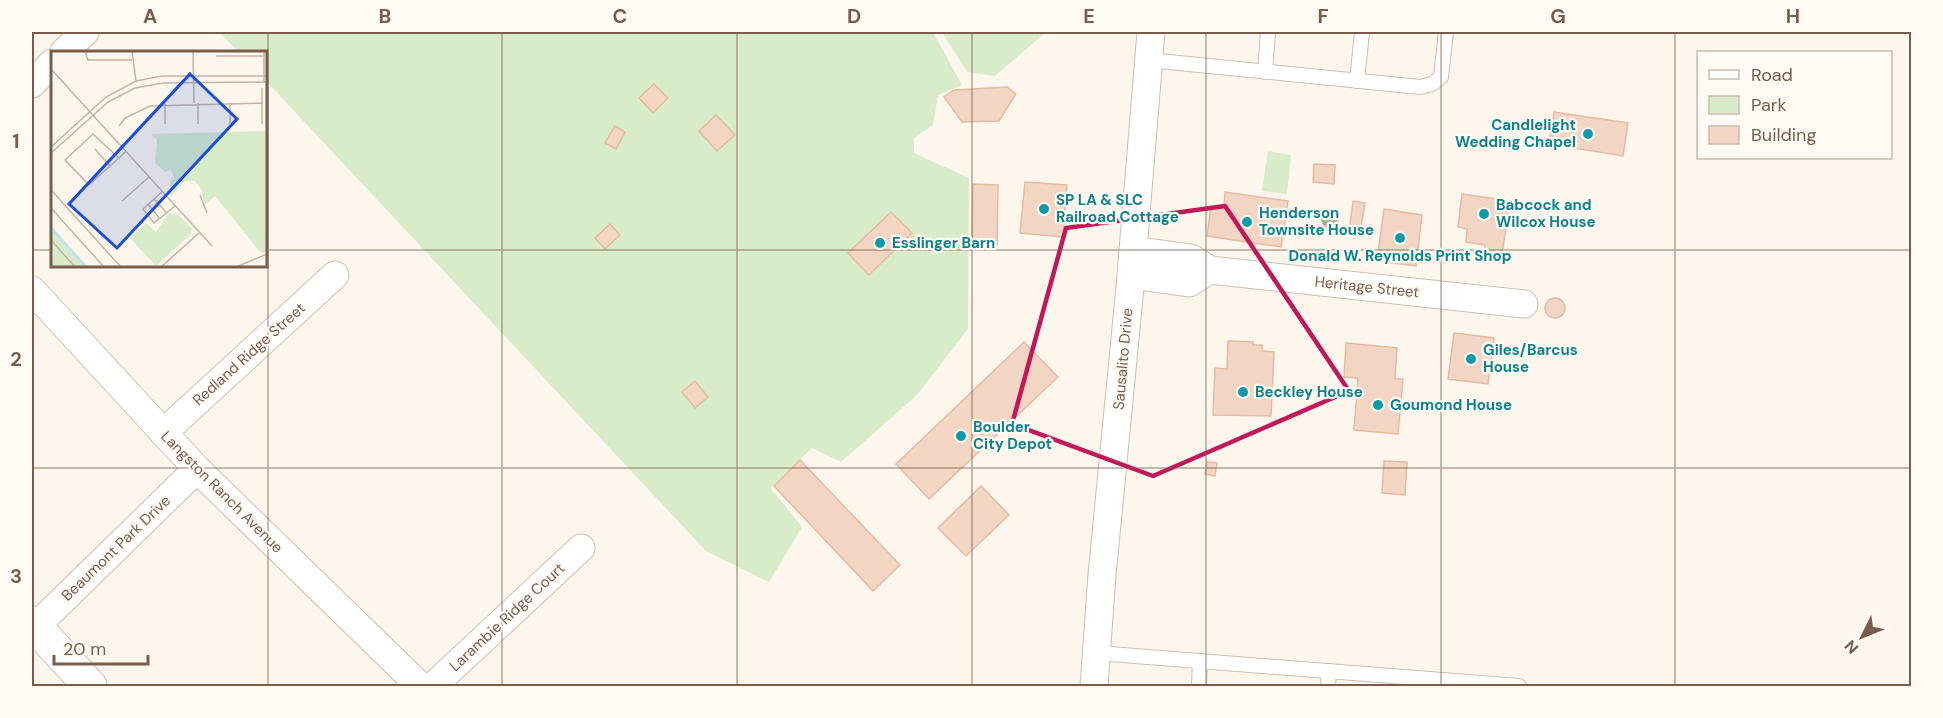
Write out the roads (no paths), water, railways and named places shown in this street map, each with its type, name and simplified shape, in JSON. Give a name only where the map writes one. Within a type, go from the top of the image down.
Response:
[{"type":"street","points":[[65,51],[85,32]]},
{"type":"street","name":"Sausalito Drive","points":[[1095,687],[1151,32]]},
{"type":"street","points":[[32,84],[51,64]]},
{"type":"street","name":"Heritage Street","points":[[1132,262],[1189,283],[1210,270],[1524,304]]},
{"type":"street","name":"Redland Ridge Street","points":[[163,433],[336,275]]},
{"type":"street","name":"Langston Ranch Avenue","points":[[32,290],[197,469],[420,687]]},
{"type":"street","name":"Beaumont Park Drive","points":[[33,627],[197,469]]},
{"type":"street","name":"Larambie Ridge Court","points":[[434,687],[582,548]]},
{"type":"street","points":[[33,627],[90,687]]},
{"type":"lane","points":[[1265,72],[1268,32]]},
{"type":"lane","points":[[1357,81],[1362,32]]},
{"type":"lane","points":[[1149,60],[1420,87],[1432,84],[1441,77],[1446,32]]},
{"type":"lane","points":[[1097,653],[1519,687]]},
{"type":"lane","points":[[1199,687],[1200,661]]},
{"type":"lane","points":[[1328,687],[1329,671]]},
{"type":"place","name":"Candlelight Wedding Chapel","points":[[1588,134]]},
{"type":"place","name":"SP LA & SLC Railroad Cottage","points":[[1044,209]]},
{"type":"place","name":"Babcock and Wilcox House","points":[[1484,214]]},
{"type":"place","name":"Henderson Townsite House","points":[[1247,222]]},
{"type":"place","name":"Donald W. Reynolds Print Shop","points":[[1400,238]]},
{"type":"place","name":"Esslinger Barn","points":[[880,243]]},
{"type":"place","name":"Giles/Barcus House","points":[[1471,359]]},
{"type":"place","name":"Beckley House","points":[[1243,392]]},
{"type":"place","name":"Goumond House","points":[[1378,405]]},
{"type":"place","name":"Boulder City Depot","points":[[961,436]]}]
